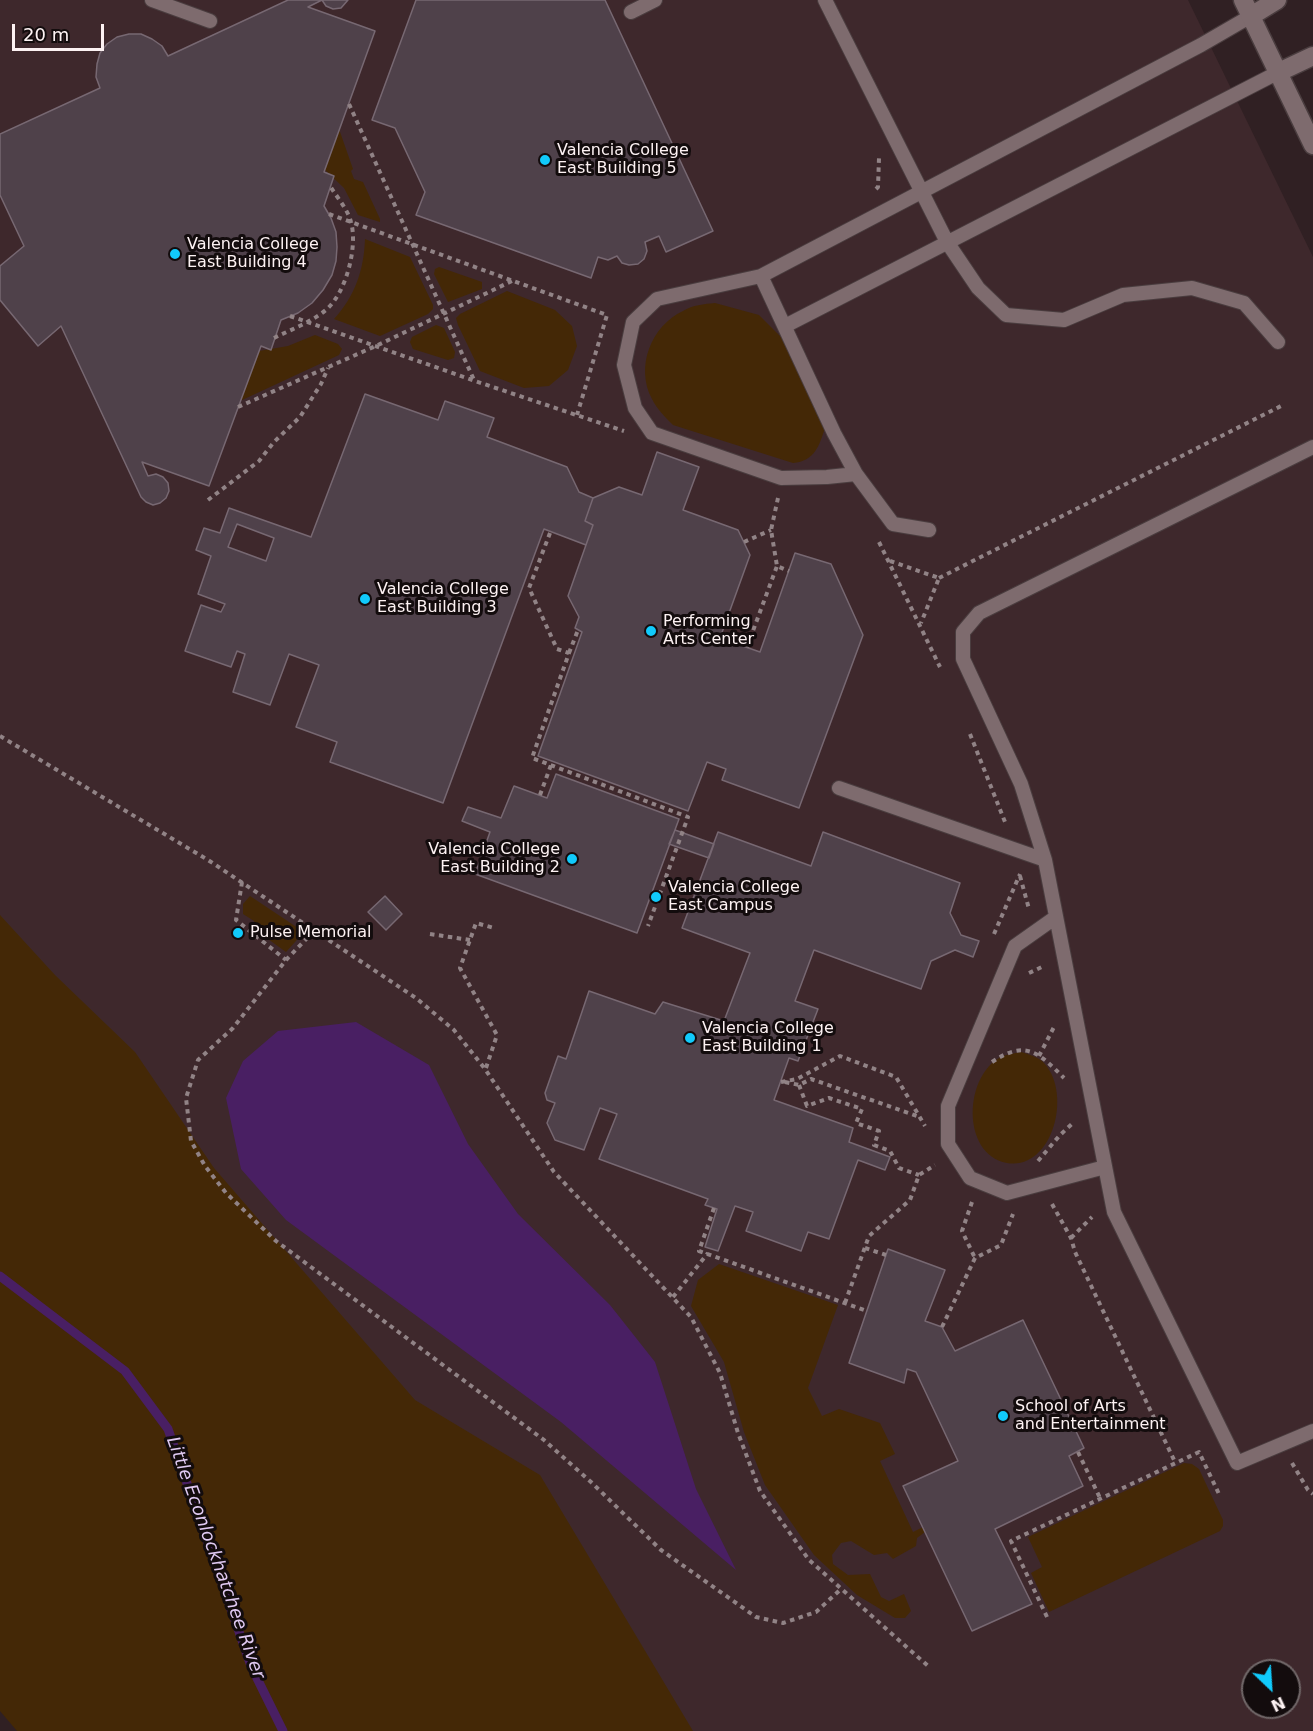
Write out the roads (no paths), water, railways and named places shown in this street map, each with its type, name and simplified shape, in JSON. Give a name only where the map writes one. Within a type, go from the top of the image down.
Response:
[{"type":"street","points":[[1277,0],[1247,8],[1313,145]]},
{"type":"street","points":[[1277,73],[1313,56]]},
{"type":"lane","points":[[152,0],[210,21]]},
{"type":"lane","points":[[631,12],[655,0]]},
{"type":"lane","points":[[825,0],[947,242],[978,288],[1006,315],[1064,320],[1123,295],[1192,288],[1244,303],[1278,342]]},
{"type":"lane","points":[[856,474],[781,478],[652,433],[634,408],[624,365],[633,322],[657,299],[761,276],[1190,50],[1247,8]]},
{"type":"lane","points":[[785,326],[1277,73]]},
{"type":"lane","points":[[761,276],[834,433],[856,474],[892,524],[928,530]]},
{"type":"lane","points":[[1313,447],[979,613],[963,632],[963,659],[1021,784],[1045,860],[1114,1212],[1237,1463],[1313,1431]]},
{"type":"lane","points":[[839,788],[1045,860]]},
{"type":"lane","points":[[1056,917],[1015,946],[948,1106],[948,1144],[970,1178],[1007,1192],[1105,1167]]},
{"type":"waterway","name":"Little Econlockhatchee River","points":[[0,1276],[125,1371],[168,1429],[251,1666],[283,1731]]},
{"type":"place","name":"Valencia College East Building 5","points":[[545,160]]},
{"type":"place","name":"Valencia College East Building 4","points":[[175,254]]},
{"type":"place","name":"Valencia College East Building 3","points":[[365,599]]},
{"type":"place","name":"Performing Arts Center","points":[[651,631]]},
{"type":"place","name":"Valencia College East Building 2","points":[[572,859]]},
{"type":"place","name":"Valencia College East Campus","points":[[656,897]]},
{"type":"place","name":"Pulse Memorial","points":[[238,933]]},
{"type":"place","name":"Valencia College East Building 1","points":[[690,1038]]},
{"type":"place","name":"School of Arts and Entertainment","points":[[1003,1416]]}]
